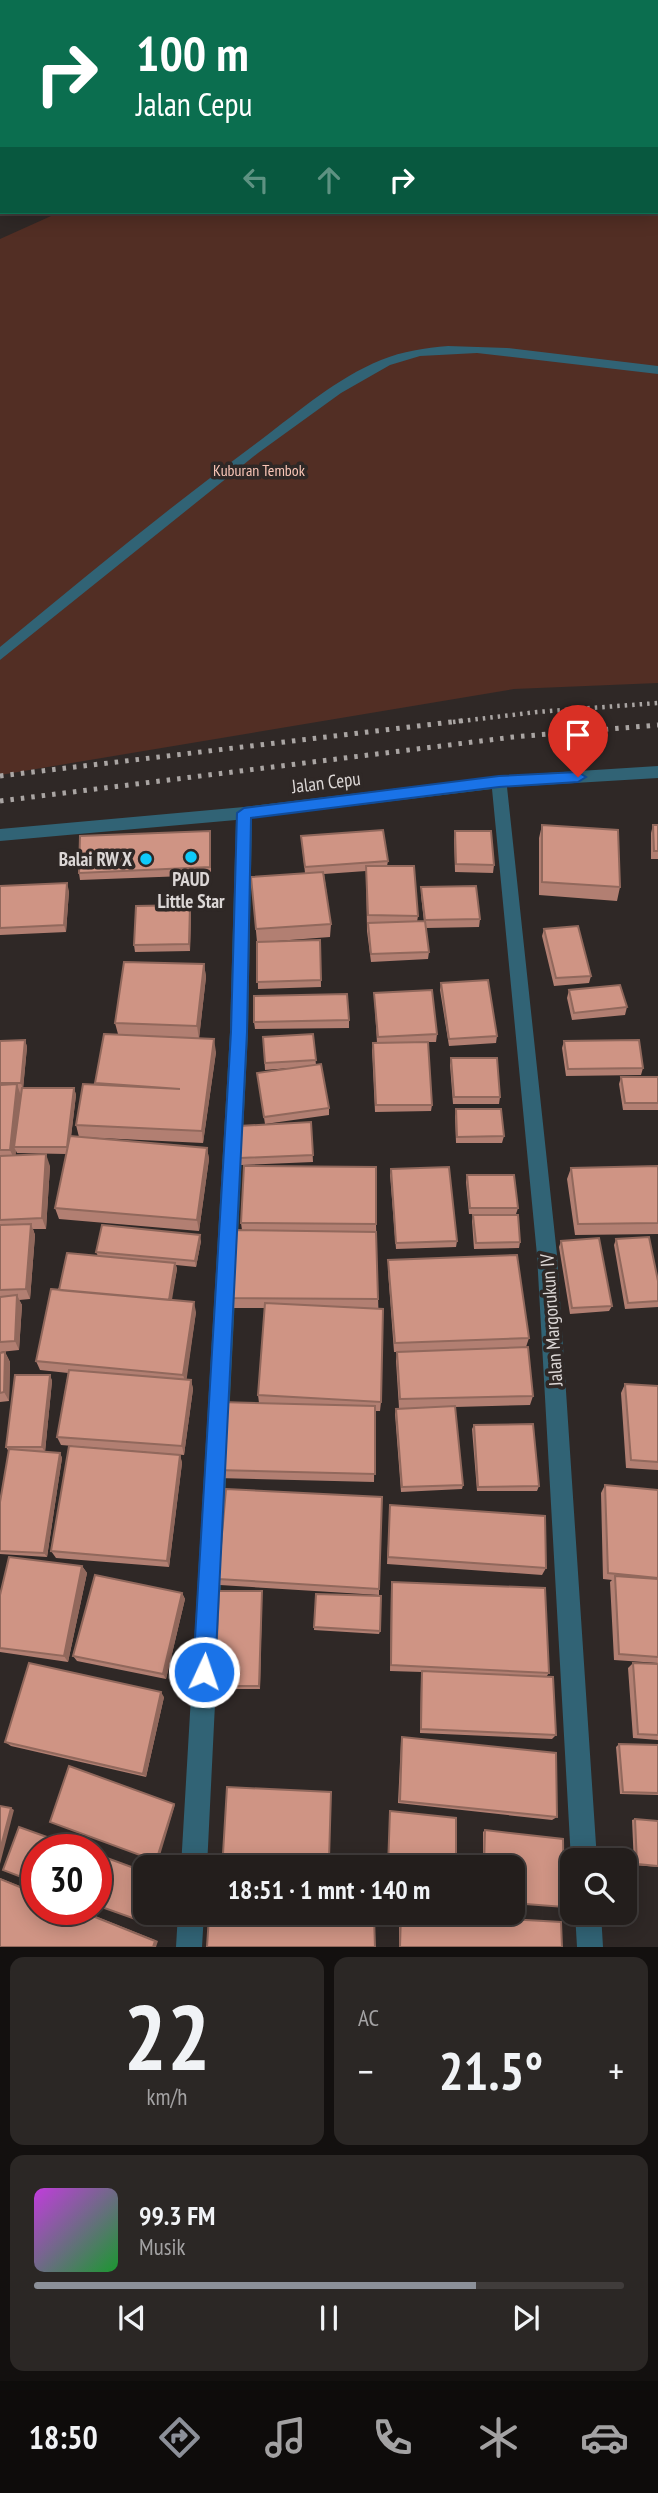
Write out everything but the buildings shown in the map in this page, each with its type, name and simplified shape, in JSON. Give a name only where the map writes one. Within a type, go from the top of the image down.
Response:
[{"type":"street","points":[[0,655],[237,462],[375,367],[419,352],[449,350],[505,352],[614,368],[658,370]]},
{"type":"street","name":"Jalan Cepu","points":[[0,835],[244,813],[499,782],[658,772]]},
{"type":"street","name":"Jalan Margorukun IV","points":[[499,782],[547,1255],[583,1848]]},
{"type":"street","points":[[195,1855],[239,1032],[244,813]]},
{"type":"street","points":[[190,1947],[191,1925]]},
{"type":"street","points":[[588,1925],[590,1947]]},
{"type":"green space","name":"Kuburan Tembok","points":[[56,214],[658,214],[658,683],[514,689],[0,775],[0,239]]},
{"type":"railway","points":[[453,722],[537,712],[658,703]]},
{"type":"railway","points":[[0,776],[468,720]]},
{"type":"railway","points":[[0,801],[513,737],[658,725]]},
{"type":"place","name":"PAUD Little Star","points":[[191,857]]},
{"type":"place","name":"Balai RW X","points":[[146,859]]},
{"type":"route","points":[[204,1672],[239,1032],[244,813],[499,782],[578,777]]}]
